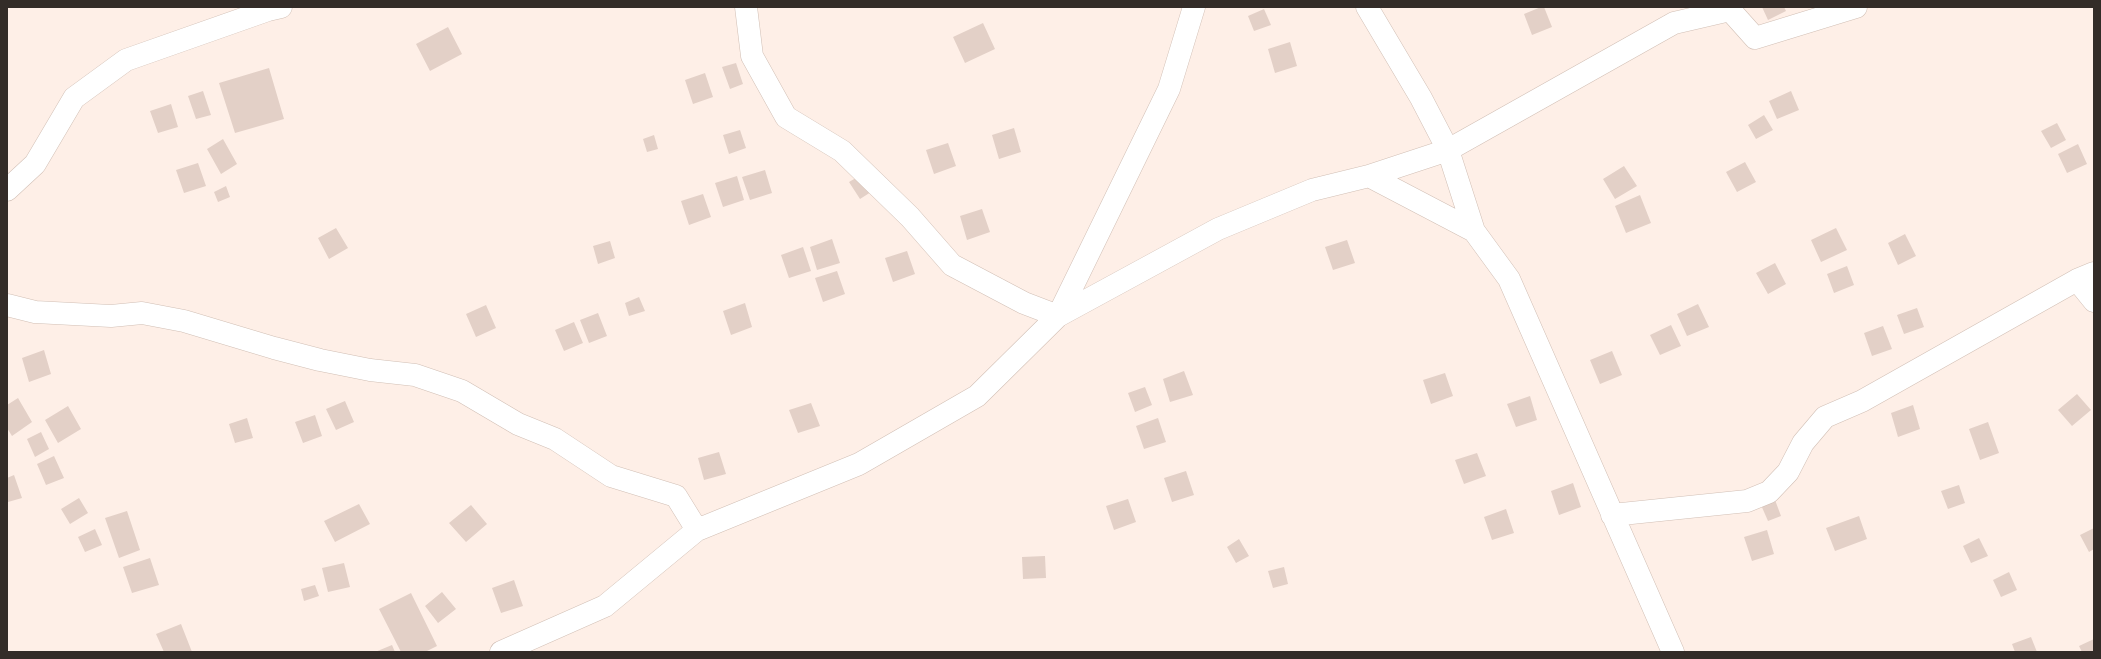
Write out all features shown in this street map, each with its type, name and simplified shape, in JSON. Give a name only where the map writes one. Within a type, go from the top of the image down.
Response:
[{"type":"street","points":[[7,190],[35,164],[74,98],[126,60],[254,14],[281,7]]},
{"type":"street","points":[[746,7],[752,56],[786,117],[842,150],[910,217],[952,265],[1024,303],[1058,316]]},
{"type":"street","points":[[1058,316],[1169,89],[1194,7]]},
{"type":"street","points":[[1367,7],[1421,98],[1448,150],[1474,231],[1509,279],[1673,652]]},
{"type":"street","points":[[501,652],[605,606],[698,530],[859,464],[977,396],[1058,316],[1218,229],[1312,190],[1369,176],[1448,150],[1674,24],[1730,10],[1755,38],[1856,7]]},
{"type":"street","points":[[1369,176],[1474,231]]},
{"type":"street","points":[[1612,514],[1747,501],[1769,492],[1788,472],[1803,443],[1825,417],[1862,401],[2086,277],[2094,301]]},
{"type":"street","points":[[7,305],[35,312],[111,316],[142,313],[184,321],[320,360],[370,370],[415,375],[462,391],[518,424],[555,439],[611,476],[676,496],[698,530]]},
{"type":"building","points":[[1544,7],[1552,27],[1532,35],[1524,14]]},
{"type":"building","points":[[1762,7],[1784,7],[1786,11],[1768,20]]},
{"type":"building","points":[[1264,9],[1271,25],[1254,31],[1248,16]]},
{"type":"building","points":[[983,23],[995,49],[965,63],[953,37]]},
{"type":"building","points":[[448,27],[462,54],[430,71],[416,44]]},
{"type":"building","points":[[1290,42],[1297,66],[1275,73],[1268,49]]},
{"type":"building","points":[[736,63],[743,84],[730,89],[722,67]]},
{"type":"building","points":[[269,68],[284,119],[235,133],[219,83]]},
{"type":"building","points":[[705,73],[713,97],[693,104],[685,80]]},
{"type":"building","points":[[203,91],[211,115],[196,119],[188,96]]},
{"type":"building","points":[[1791,91],[1799,110],[1777,119],[1769,101]]},
{"type":"building","points":[[171,104],[178,127],[158,133],[150,111]]},
{"type":"building","points":[[1764,115],[1773,130],[1756,139],[1748,125]]},
{"type":"building","points":[[2057,123],[2066,140],[2051,148],[2041,131]]},
{"type":"building","points":[[1014,128],[1021,152],[999,159],[992,135]]},
{"type":"building","points":[[740,130],[746,148],[729,154],[723,135]]},
{"type":"building","points":[[654,135],[658,149],[647,152],[643,139]]},
{"type":"building","points":[[223,139],[237,164],[221,174],[207,149]]},
{"type":"building","points":[[948,143],[956,166],[934,174],[926,150]]},
{"type":"building","points":[[2078,144],[2087,164],[2067,173],[2058,154]]},
{"type":"building","points":[[1745,162],[1756,182],[1737,192],[1726,172]]},
{"type":"building","points":[[198,163],[206,186],[184,193],[176,170]]},
{"type":"building","points":[[1624,166],[1637,186],[1615,199],[1603,179]]},
{"type":"building","points":[[765,170],[772,193],[750,200],[742,177]]},
{"type":"building","points":[[861,175],[871,192],[860,199],[849,182]]},
{"type":"building","points":[[737,176],[744,200],[723,207],[715,183]]},
{"type":"building","points":[[226,186],[230,197],[218,202],[214,192]]},
{"type":"building","points":[[703,194],[711,217],[689,225],[681,201]]},
{"type":"building","points":[[1640,195],[1651,223],[1626,233],[1615,206]]},
{"type":"building","points":[[982,209],[990,232],[967,240],[960,216]]},
{"type":"building","points":[[336,228],[348,248],[329,259],[318,238]]},
{"type":"building","points":[[1836,228],[1847,250],[1821,262],[1811,240]]},
{"type":"building","points":[[1905,234],[1916,256],[1898,265],[1888,243]]},
{"type":"building","points":[[832,239],[840,263],[817,270],[810,247]]},
{"type":"building","points":[[1347,240],[1355,263],[1333,270],[1325,247]]},
{"type":"building","points":[[610,241],[615,258],[598,264],[593,246]]},
{"type":"building","points":[[803,247],[811,271],[789,278],[781,255]]},
{"type":"building","points":[[907,251],[915,274],[893,282],[885,258]]},
{"type":"building","points":[[1775,263],[1786,284],[1768,294],[1756,273]]},
{"type":"building","points":[[1847,266],[1854,285],[1834,293],[1827,274]]},
{"type":"building","points":[[837,271],[845,294],[823,302],[815,278]]},
{"type":"building","points":[[639,297],[645,311],[629,316],[625,303]]},
{"type":"building","points":[[745,303],[752,327],[731,335],[723,311]]},
{"type":"building","points":[[1698,304],[1709,327],[1687,336],[1677,314]]},
{"type":"building","points":[[486,305],[496,328],[476,337],[466,314]]},
{"type":"building","points":[[1917,308],[1924,327],[1904,334],[1897,315]]},
{"type":"building","points":[[598,313],[607,336],[589,343],[580,320]]},
{"type":"building","points":[[574,322],[583,343],[564,351],[555,330]]},
{"type":"building","points":[[1671,325],[1681,346],[1660,355],[1650,335]]},
{"type":"building","points":[[1883,326],[1892,349],[1872,356],[1864,333]]},
{"type":"building","points":[[44,350],[51,374],[29,382],[22,358]]},
{"type":"building","points":[[1612,351],[1622,375],[1600,384],[1590,360]]},
{"type":"building","points":[[1184,371],[1193,395],[1170,402],[1163,379]]},
{"type":"building","points":[[1445,373],[1453,396],[1431,404],[1423,380]]},
{"type":"building","points":[[1145,387],[1152,405],[1135,412],[1128,393]]},
{"type":"building","points":[[2077,394],[2091,410],[2072,426],[2058,410]]},
{"type":"building","points":[[1530,396],[1537,420],[1516,427],[1507,404]]},
{"type":"building","points":[[18,398],[32,422],[12,436],[7,428],[7,405]]},
{"type":"building","points":[[345,401],[354,422],[336,430],[326,409]]},
{"type":"building","points":[[811,403],[820,426],[798,433],[789,410]]},
{"type":"building","points":[[1913,405],[1920,429],[1898,437],[1891,413]]},
{"type":"building","points":[[68,406],[81,429],[58,443],[45,420]]},
{"type":"building","points":[[315,415],[322,436],[303,443],[295,422]]},
{"type":"building","points":[[247,418],[253,438],[235,443],[229,424]]},
{"type":"building","points":[[1158,418],[1166,442],[1144,449],[1136,426]]},
{"type":"building","points":[[1988,422],[1999,453],[1980,460],[1969,429]]},
{"type":"building","points":[[41,432],[49,449],[35,457],[27,439]]},
{"type":"building","points":[[719,452],[726,474],[704,480],[698,458]]},
{"type":"building","points":[[1477,453],[1486,476],[1464,484],[1455,460]]},
{"type":"building","points":[[54,456],[64,478],[46,485],[37,464]]},
{"type":"building","points":[[1186,471],[1194,495],[1172,502],[1164,478]]},
{"type":"building","points":[[14,475],[22,498],[8,502],[7,478]]},
{"type":"building","points":[[1573,483],[1581,507],[1559,515],[1551,491]]},
{"type":"building","points":[[1959,485],[1965,503],[1948,509],[1941,491]]},
{"type":"building","points":[[79,498],[88,513],[70,524],[61,509]]},
{"type":"building","points":[[1128,499],[1136,522],[1114,530],[1106,506]]},
{"type":"building","points":[[1775,500],[1781,516],[1768,521],[1761,505]]},
{"type":"building","points":[[359,504],[370,524],[335,542],[324,521]]},
{"type":"building","points":[[471,505],[487,524],[466,542],[449,523]]},
{"type":"building","points":[[1506,509],[1514,533],[1492,540],[1484,517]]},
{"type":"building","points":[[127,511],[140,550],[119,558],[105,518]]},
{"type":"building","points":[[1859,516],[1867,539],[1835,551],[1826,528]]},
{"type":"building","points":[[2094,528],[2094,549],[2089,552],[2080,535]]},
{"type":"building","points":[[95,529],[102,545],[85,552],[78,537]]},
{"type":"building","points":[[1767,530],[1774,554],[1752,561],[1744,537]]},
{"type":"building","points":[[1979,538],[1988,556],[1971,563],[1963,546]]},
{"type":"building","points":[[1239,539],[1249,556],[1236,563],[1227,547]]},
{"type":"building","points":[[1045,556],[1046,578],[1023,579],[1022,557]]},
{"type":"building","points":[[150,558],[159,585],[132,593],[123,567]]},
{"type":"building","points":[[344,563],[350,587],[328,592],[322,568]]},
{"type":"building","points":[[1284,567],[1288,584],[1273,588],[1268,571]]},
{"type":"building","points":[[2009,572],[2017,590],[2001,597],[1993,580]]},
{"type":"building","points":[[514,580],[523,606],[501,613],[492,588]]},
{"type":"building","points":[[315,585],[319,596],[304,601],[301,589]]},
{"type":"building","points":[[442,592],[456,609],[438,623],[425,606]]},
{"type":"building","points":[[411,593],[437,646],[425,652],[401,652],[379,609]]},
{"type":"building","points":[[181,624],[192,652],[164,652],[156,634]]},
{"type":"building","points":[[2031,637],[2037,652],[2015,652],[2012,644]]},
{"type":"building","points":[[2094,639],[2094,652],[2082,652],[2079,646]]},
{"type":"building","points":[[392,645],[395,652],[375,652]]}]
